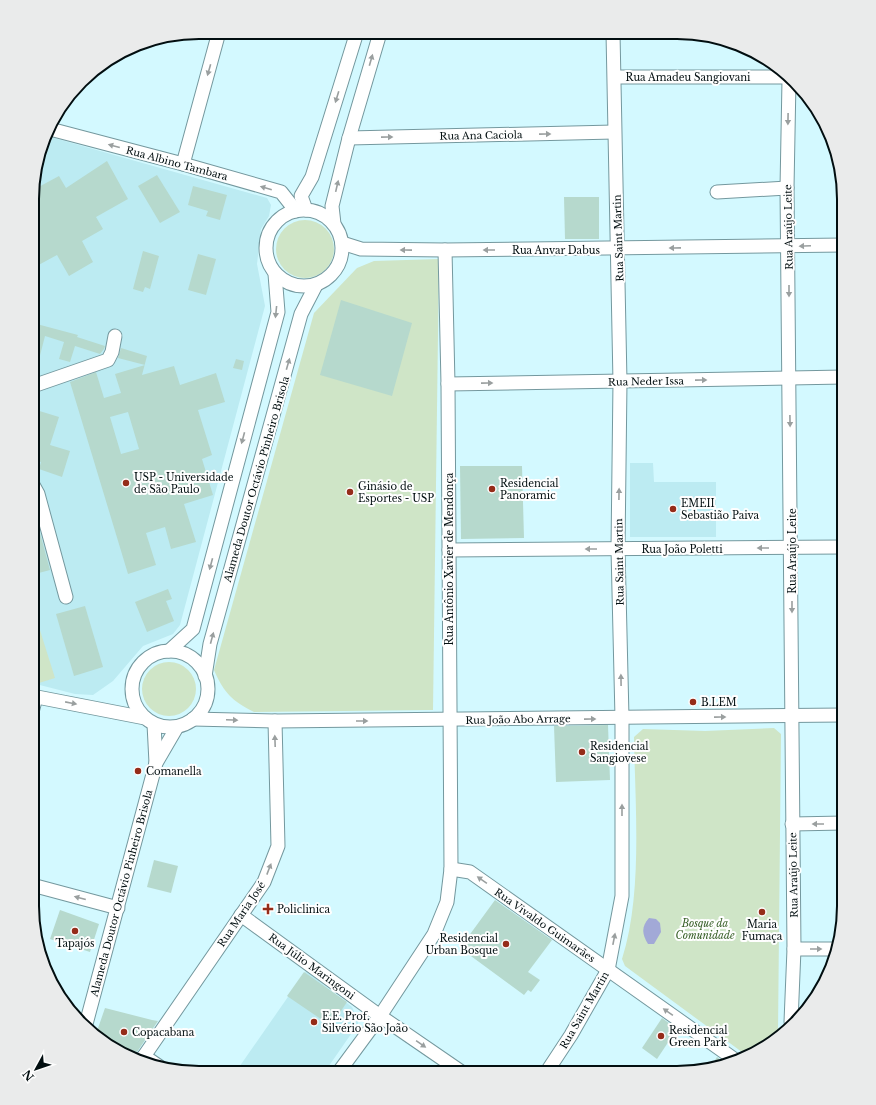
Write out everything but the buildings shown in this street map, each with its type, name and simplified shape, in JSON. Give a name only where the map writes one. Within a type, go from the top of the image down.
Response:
[{"type":"street","points":[[183,164],[217,39]]},
{"type":"street","points":[[334,224],[326,217],[316,212],[301,210],[301,196],[312,177],[355,39]]},
{"type":"street","points":[[342,243],[334,224],[332,206],[348,138],[378,39]]},
{"type":"street","name":"Rua Saint Martin","points":[[550,1066],[608,970],[622,896],[622,718],[618,549],[620,382],[619,249],[614,132],[615,77],[613,39]]},
{"type":"street","name":"Rua Amadeu Sangiovani","points":[[615,77],[781,77]]},
{"type":"street","name":"Rua Araújo Leite","points":[[789,85],[787,188],[792,548],[792,824],[794,949],[792,1017]]},
{"type":"street","name":"Rua Albino Tambara","points":[[54,130],[183,164],[281,192],[301,210]]},
{"type":"street","name":"Rua Ana Caciola","points":[[348,138],[614,132]]},
{"type":"street","points":[[717,192],[787,188]]},
{"type":"street","name":"Alameda Doutor Octávio Pinheiro Brisola","points":[[156,763],[150,721],[137,708],[133,696],[132,683],[137,670],[145,660],[156,654],[169,651],[193,629],[278,312],[275,274],[268,262],[267,256],[267,236],[274,224],[284,216],[301,210]]},
{"type":"street","name":"Alameda Doutor Octávio Pinheiro Brisola","points":[[87,1020],[156,763],[177,727],[193,719],[201,711],[206,700],[208,688],[206,676],[210,644],[302,314],[316,285],[327,280],[338,267],[342,255],[342,243]]},
{"type":"street","name":"Rua Anvar Dabus","points":[[342,243],[362,249],[445,250],[837,245]]},
{"type":"street","name":"Rua Antônio Xavier de Mendonça","points":[[343,1066],[380,1016],[434,934],[447,902],[451,868],[448,384],[445,250]]},
{"type":"street","points":[[275,274],[284,281],[296,286],[316,285]]},
{"type":"street","points":[[39,384],[108,360],[112,352],[115,336]]},
{"type":"street","name":"Rua Neder Issa","points":[[448,384],[837,377]]},
{"type":"street","points":[[39,498],[66,597]]},
{"type":"street","name":"Rua João Poletti","points":[[449,550],[837,548]]},
{"type":"street","points":[[169,651],[180,653],[191,658],[200,666],[206,676]]},
{"type":"street","points":[[39,697],[150,721],[165,727],[177,727]]},
{"type":"street","name":"Rua João Abo Arrage","points":[[193,719],[274,721],[449,720],[837,715]]},
{"type":"street","name":"Rua Maria José","points":[[144,1057],[264,882],[278,846],[274,721]]},
{"type":"street","points":[[792,824],[837,823]]},
{"type":"street","name":"Rua Vivaldo Guimarães","points":[[451,868],[470,872],[731,1057]]},
{"type":"street","points":[[39,887],[118,908]]},
{"type":"street","name":"Rua Júlio Maringoni","points":[[241,915],[380,1016],[452,1066]]},
{"type":"street","points":[[794,949],[832,949]]},
{"type":"shaded area","name":"USP - Universidade de São Paulo","points":[[51,137],[267,198],[271,205],[269,216],[261,229],[257,264],[265,306],[180,625],[173,634],[143,646],[113,681],[93,695],[75,694],[39,685],[39,188],[44,157]]},
{"type":"shaded area","name":"EMEII Sebastião Paiva","points":[[630,463],[653,463],[654,482],[716,482],[716,537],[630,537]]},
{"type":"shaded area","points":[[649,918],[656,919],[660,923],[661,932],[654,944],[648,944],[644,937],[643,931]]},
{"type":"shaded area","name":"E.E. Prof. Silvério São João","points":[[306,971],[352,1007],[358,1020],[358,1024],[329,1066],[240,1066]]},
{"type":"green space","points":[[299,220],[311,220],[326,228],[334,243],[334,255],[326,270],[311,278],[299,278],[284,270],[276,255],[276,243],[284,228]]},
{"type":"green space","name":"Ginásio de Esportes - USP","points":[[439,259],[433,710],[254,712],[230,696],[221,685],[214,670],[314,313],[357,268],[374,261]]},
{"type":"green space","points":[[39,627],[55,678],[39,683]]},
{"type":"green space","points":[[169,662],[179,664],[188,670],[194,679],[196,689],[194,699],[188,708],[179,714],[169,716],[159,714],[150,708],[144,699],[142,689],[144,679],[150,670],[159,664]]},
{"type":"green space","name":"Bosque da Comunidade","points":[[774,728],[781,734],[778,1030],[757,1045],[742,1052],[625,966],[622,959],[629,934],[635,878],[636,820],[634,737],[643,729],[705,731]]},
{"type":"place","name":"USP - Universidade de São Paulo","points":[[126,483]]},
{"type":"place","name":"Residencial Panoramic","points":[[492,489]]},
{"type":"place","name":"Ginásio de Esportes - USP","points":[[350,492]]},
{"type":"place","name":"EMEII Sebastião Paiva","points":[[673,509]]},
{"type":"place","name":"B.LEM","points":[[693,702]]},
{"type":"place","name":"Residencial Sangiovese","points":[[582,752]]},
{"type":"place","name":"Comanella","points":[[138,771]]},
{"type":"place","name":"Policlinica","points":[[268,909]]},
{"type":"place","name":"Maria Fumaça","points":[[762,912]]},
{"type":"place","name":"Tapajós","points":[[75,931]]},
{"type":"place","name":"Residencial Urban Bosque","points":[[506,944]]},
{"type":"place","name":"E.E. Prof. Silvério São João","points":[[314,1022]]},
{"type":"place","name":"Copacabana","points":[[124,1032]]},
{"type":"place","name":"Residencial Green Park","points":[[661,1036]]}]
